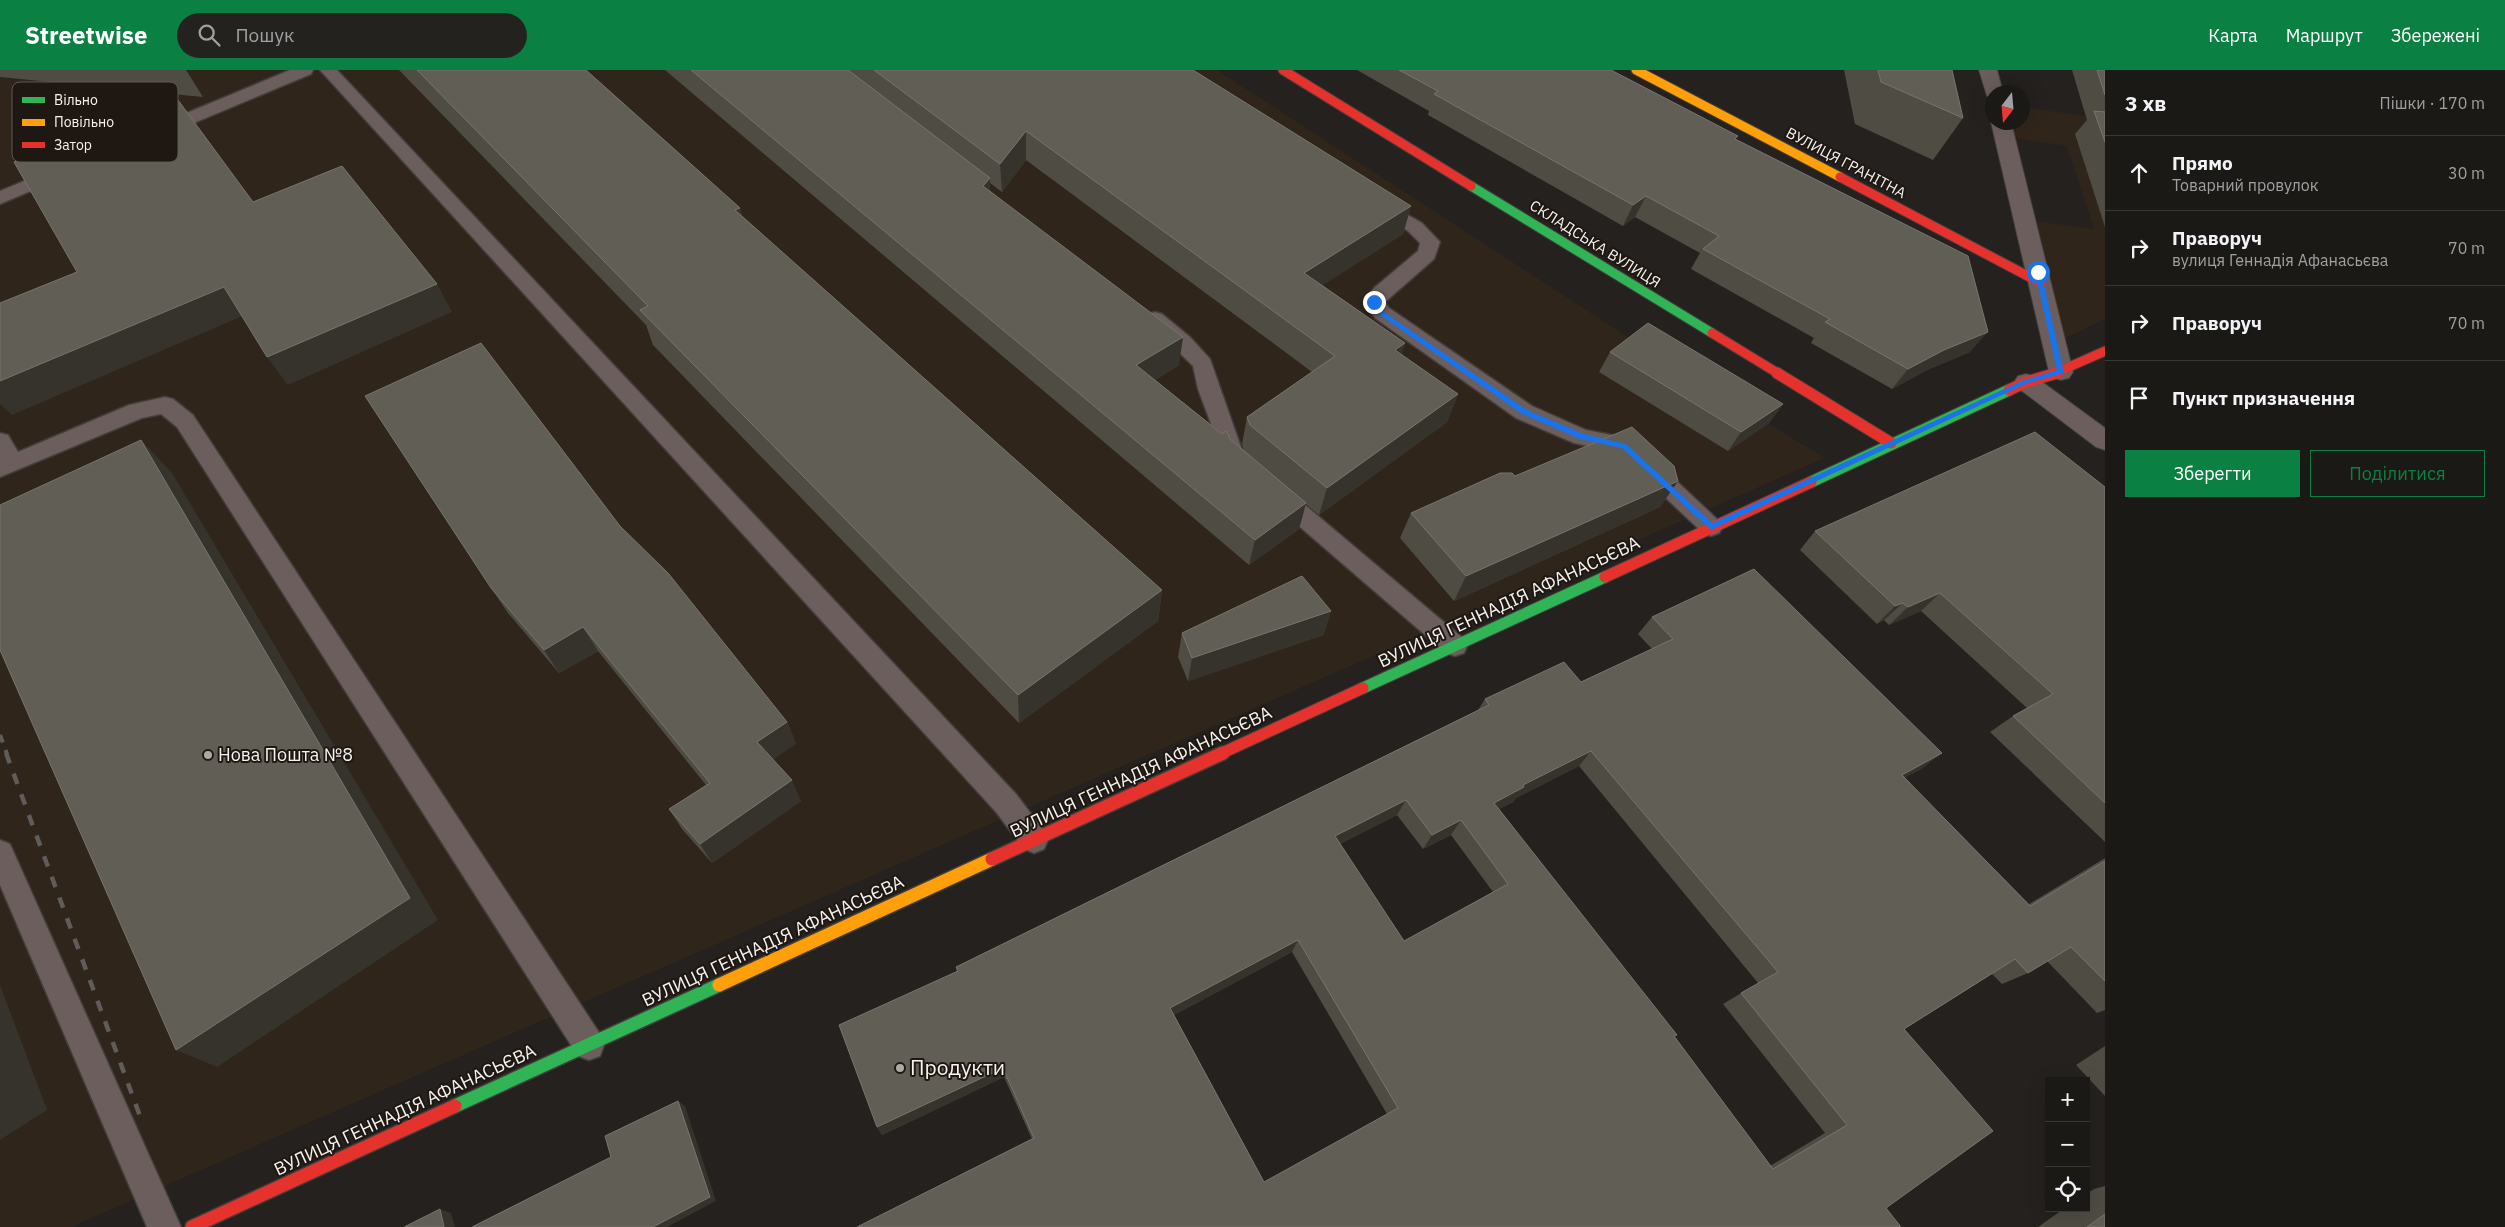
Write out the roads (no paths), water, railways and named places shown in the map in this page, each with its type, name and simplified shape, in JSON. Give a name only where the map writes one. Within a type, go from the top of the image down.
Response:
[{"type":"street","name":"СКЛАДСЬКА ВУЛИЦЯ","points":[[1283,70],[1891,443]]},
{"type":"street","name":"ВУЛИЦЯ ГРАНІТНА","points":[[1636,70],[2041,283]]},
{"type":"street","points":[[1988,70],[1992,85]]},
{"type":"street","points":[[2003,130],[2061,372]]},
{"type":"street","name":"ВУЛИЦЯ ГЕННАДІЯ АФАНАСЬЄВА","points":[[192,1227],[1455,646],[1891,443],[2026,382],[2061,372],[2105,351]]},
{"type":"street","points":[[2026,382],[2105,440]]},
{"type":"lane","points":[[178,123],[305,70]]},
{"type":"lane","points":[[328,70],[1000,796],[1034,840]]},
{"type":"lane","points":[[0,198],[72,168]]},
{"type":"lane","points":[[1365,196],[1415,227],[1430,242],[1427,254],[1381,293],[1374,302],[1382,313],[1524,412],[1582,437],[1624,446],[1711,527]]},
{"type":"lane","points":[[1137,306],[1183,342],[1203,364],[1209,389],[1234,458],[1455,646]]},
{"type":"lane","points":[[0,441],[6,466],[137,411],[165,405],[186,421],[589,1045]]},
{"type":"lane","points":[[0,854],[164,1227]]},
{"type":"railway","points":[[0,735],[7,754]]},
{"type":"railway","points":[[6,753],[140,1116]]},
{"type":"place","name":"Нова Пошта №8","points":[[208,755]]},
{"type":"place","name":"Продукти","points":[[900,1068]]}]
